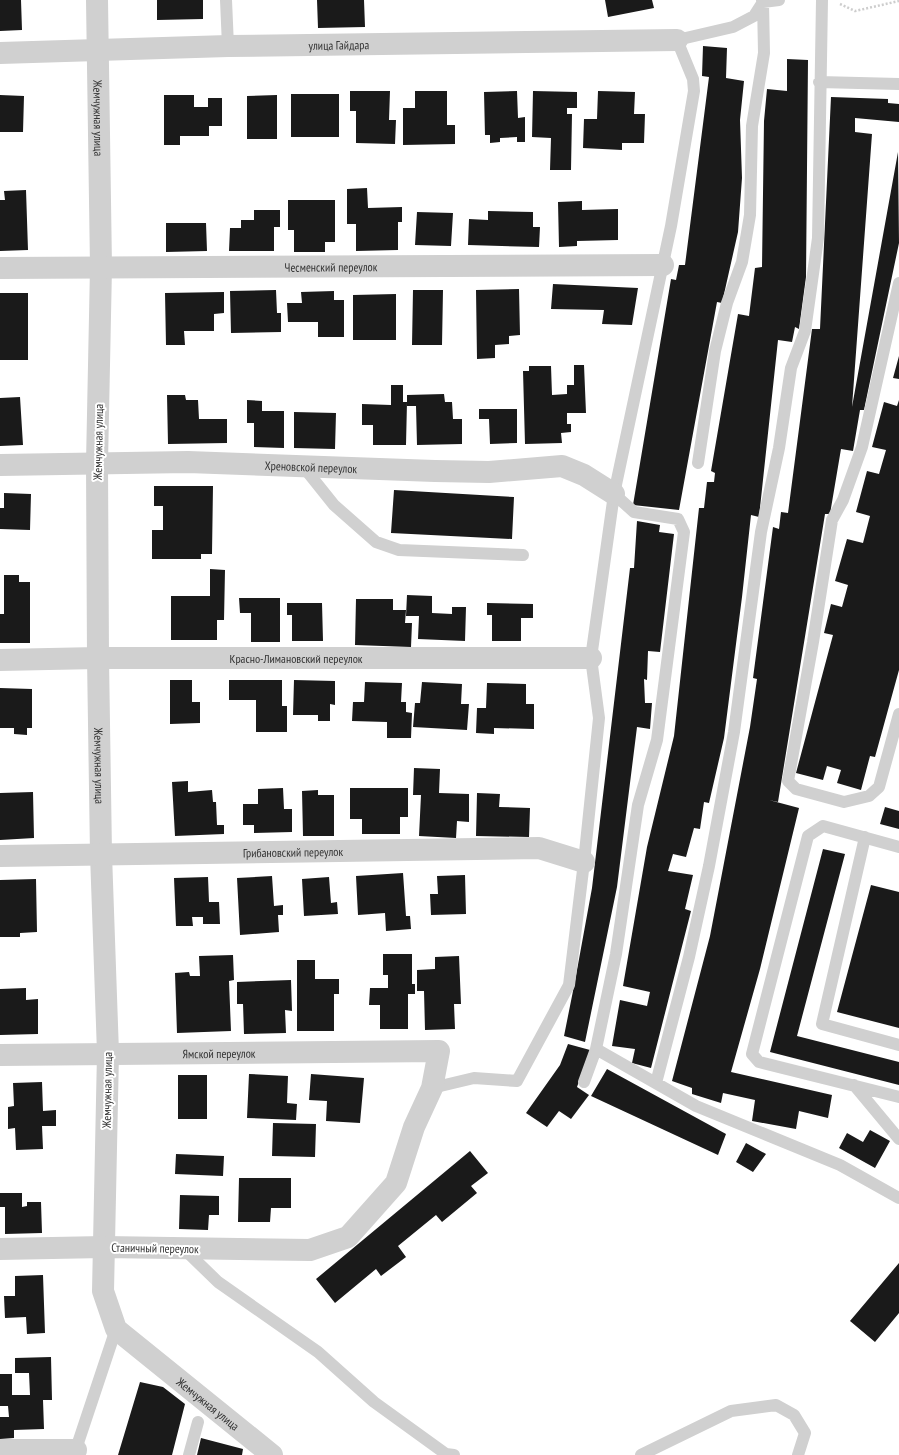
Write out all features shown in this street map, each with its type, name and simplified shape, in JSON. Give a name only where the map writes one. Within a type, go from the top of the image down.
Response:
[{"type":"street","name":"Жемчужная улица","points":[[97,0],[101,267],[98,463],[98,658],[101,854],[108,1053],[103,1291],[116,1329],[272,1455]]},
{"type":"street","name":"улица Гайдара","points":[[0,53],[228,46],[677,40]]},
{"type":"street","name":"Чесменский переулок","points":[[0,268],[663,265]]},
{"type":"street","name":"Хреновской переулок","points":[[0,465],[188,462],[489,472],[562,466],[584,475],[614,494]]},
{"type":"street","name":"Красно-Лимановский переулок","points":[[0,660],[98,658],[592,658]]},
{"type":"street","name":"Грибановский переулок","points":[[0,856],[539,848],[584,862]]},
{"type":"street","name":"Ямской переулок","points":[[0,1055],[439,1051]]},
{"type":"street","name":"Станичный переулок","points":[[0,1249],[104,1247],[310,1250],[348,1237],[396,1183],[414,1126],[432,1088],[439,1051]]},
{"type":"street","points":[[0,1450],[75,1453]]},
{"type":"lane","points":[[226,0],[228,46]]},
{"type":"lane","points":[[762,1],[779,0]]},
{"type":"lane","points":[[656,1083],[689,957],[709,866],[734,732],[761,532],[779,448],[791,368],[805,331],[818,238],[822,0]]},
{"type":"lane","points":[[432,1088],[474,1078],[517,1080],[568,984],[584,862],[599,718],[592,658],[614,494],[663,265],[694,91],[693,79],[677,40],[733,27],[754,16],[762,1]]},
{"type":"lane","points":[[698,463],[715,350],[727,304],[742,262],[750,215],[752,126],[764,53],[762,1]]},
{"type":"lane","points":[[820,82],[899,84]]},
{"type":"lane","points":[[899,283],[862,447],[843,500],[832,520],[813,642],[788,781],[796,789],[844,802],[869,796],[879,787],[899,714]]},
{"type":"lane","points":[[302,465],[334,505],[376,542],[399,550],[523,555]]},
{"type":"lane","points":[[584,1082],[596,1049],[616,954],[638,805],[657,740],[684,532],[678,519],[634,512],[614,494]]},
{"type":"lane","points":[[899,847],[823,826],[808,836],[752,1054],[759,1062],[899,1097]]},
{"type":"lane","points":[[865,837],[822,1024],[899,1044]]},
{"type":"lane","points":[[596,1049],[696,1106],[840,1165],[899,1198]]},
{"type":"lane","points":[[854,1085],[899,1139]]},
{"type":"lane","points":[[183,1248],[218,1282],[318,1352],[374,1402],[446,1454],[454,1455]]},
{"type":"lane","points":[[75,1453],[116,1329]]},
{"type":"lane","points":[[641,1455],[731,1411],[776,1405],[794,1415],[805,1433],[798,1455]]},
{"type":"lane","points":[[189,1455],[198,1422]]},
{"type":"path","points":[[838,3],[855,11],[899,1]]},
{"type":"building","points":[[0,0],[21,0],[22,30],[0,31]]},
{"type":"building","points":[[157,0],[203,0],[203,19],[157,20]]},
{"type":"building","points":[[317,0],[364,0],[365,27],[318,28]]},
{"type":"building","points":[[605,0],[652,0],[654,8],[608,17]]},
{"type":"building","points":[[703,46],[727,48],[726,78],[744,81],[740,120],[742,178],[738,232],[722,303],[717,302],[679,510],[633,505],[671,279],[676,280],[679,265],[685,265],[709,77],[702,76]]},
{"type":"building","points":[[787,59],[808,60],[806,277],[799,329],[795,327],[792,342],[778,340],[759,517],[751,515],[724,738],[709,803],[704,802],[700,829],[694,828],[686,857],[673,854],[668,871],[693,875],[685,909],[691,911],[651,1068],[632,1063],[635,1049],[612,1046],[620,1000],[647,1006],[650,992],[623,986],[647,847],[674,736],[699,508],[704,508],[707,482],[714,482],[715,473],[711,471],[738,314],[749,316],[755,268],[762,267],[764,121],[767,89],[787,91]]},
{"type":"building","points":[[350,91],[390,91],[389,120],[396,120],[395,144],[356,143],[356,111],[350,111]]},
{"type":"building","points":[[415,91],[447,91],[447,125],[455,125],[455,144],[403,145],[403,108],[415,108]]},
{"type":"building","points":[[517,91],[518,118],[525,117],[525,142],[517,142],[517,137],[500,138],[500,142],[490,143],[490,135],[485,135],[484,92]]},
{"type":"building","points":[[533,91],[577,92],[577,108],[567,108],[567,114],[572,114],[571,170],[550,170],[551,138],[532,137]]},
{"type":"building","points":[[598,91],[635,92],[634,114],[645,114],[644,143],[622,143],[622,150],[583,148],[584,119],[597,119]]},
{"type":"building","points":[[291,94],[339,94],[339,137],[291,137]]},
{"type":"building","points":[[0,95],[24,96],[23,132],[0,132]]},
{"type":"building","points":[[164,95],[194,95],[194,107],[208,107],[208,98],[222,98],[222,126],[209,126],[209,136],[180,136],[180,145],[164,145]]},
{"type":"building","points":[[277,95],[277,139],[247,139],[247,96]]},
{"type":"building","points":[[831,97],[888,99],[888,103],[899,104],[899,122],[855,118],[855,132],[872,134],[852,407],[898,152],[899,243],[864,410],[860,410],[853,451],[841,449],[830,514],[825,514],[778,802],[769,800],[799,808],[760,969],[731,1072],[832,1095],[828,1118],[799,1111],[796,1129],[752,1121],[755,1100],[723,1093],[721,1103],[692,1094],[692,1088],[672,1081],[710,936],[750,727],[757,679],[753,678],[773,527],[779,529],[781,512],[788,513],[812,329],[820,329]]},
{"type":"building","points":[[367,188],[368,208],[402,207],[402,222],[398,222],[398,250],[356,251],[356,224],[347,224],[347,189]]},
{"type":"building","points":[[26,190],[28,250],[0,251],[0,200],[5,200],[4,191]]},
{"type":"building","points":[[288,200],[335,200],[335,242],[325,242],[325,252],[294,252],[294,230],[288,230]]},
{"type":"building","points":[[582,201],[582,210],[618,209],[618,240],[577,241],[577,246],[559,247],[558,202]]},
{"type":"building","points":[[254,210],[280,210],[280,227],[274,227],[274,251],[229,251],[230,228],[241,228],[241,220],[254,220]]},
{"type":"building","points":[[488,211],[533,212],[533,227],[540,227],[539,247],[468,245],[469,219],[488,220]]},
{"type":"building","points":[[417,212],[453,213],[451,246],[415,245]]},
{"type":"building","points":[[166,223],[206,223],[207,251],[166,252]]},
{"type":"building","points":[[553,284],[638,288],[632,325],[602,324],[604,310],[551,309]]},
{"type":"building","points":[[519,289],[520,335],[509,336],[509,344],[495,345],[495,358],[477,359],[476,290]]},
{"type":"building","points":[[276,290],[277,313],[281,313],[281,332],[231,333],[230,291]]},
{"type":"building","points":[[413,290],[443,290],[442,345],[412,345]]},
{"type":"building","points":[[334,291],[334,300],[344,300],[344,337],[318,337],[318,322],[288,322],[287,303],[302,303],[301,292]]},
{"type":"building","points":[[224,292],[224,313],[214,314],[214,331],[184,331],[185,345],[166,345],[165,293]]},
{"type":"building","points":[[0,293],[28,293],[28,360],[0,360]]},
{"type":"building","points":[[396,294],[396,340],[353,340],[353,295]]},
{"type":"building","points":[[899,356],[899,379],[893,378]]},
{"type":"building","points":[[574,365],[584,365],[586,413],[567,413],[567,424],[571,424],[571,432],[561,433],[562,443],[525,444],[523,371],[529,371],[529,366],[551,366],[552,395],[567,394],[567,385],[574,385]]},
{"type":"building","points":[[391,385],[403,385],[403,402],[407,402],[406,445],[373,445],[373,425],[362,425],[362,404],[391,405]]},
{"type":"building","points":[[444,394],[445,402],[452,402],[453,419],[462,419],[462,444],[417,445],[416,406],[407,406],[407,395]]},
{"type":"building","points":[[167,395],[185,395],[186,400],[198,400],[199,419],[227,419],[227,443],[168,444]]},
{"type":"building","points":[[20,397],[23,445],[0,446],[0,398]]},
{"type":"building","points":[[247,400],[262,401],[262,411],[284,411],[284,448],[254,447],[254,423],[247,423]]},
{"type":"building","points":[[899,400],[899,670],[875,757],[870,756],[861,790],[837,783],[841,770],[827,766],[823,780],[796,773],[833,635],[824,633],[831,604],[842,607],[848,585],[835,581],[847,539],[863,543],[870,516],[856,512],[867,471],[879,474],[886,450],[872,447],[884,402],[897,406]]},
{"type":"building","points":[[479,409],[517,409],[517,443],[490,444],[489,419],[479,419]]},
{"type":"building","points":[[294,412],[336,413],[335,449],[294,448]]},
{"type":"building","points":[[154,486],[213,486],[212,554],[201,554],[201,559],[152,559],[152,530],[163,530],[163,506],[154,506]]},
{"type":"building","points":[[394,490],[514,497],[512,539],[391,533]]},
{"type":"building","points":[[4,493],[31,494],[30,530],[0,529],[0,508],[4,508]]},
{"type":"building","points":[[637,521],[660,525],[659,532],[674,534],[660,652],[648,651],[647,680],[644,679],[645,703],[652,703],[650,729],[637,727],[617,887],[585,1042],[564,1036],[592,888],[630,568],[634,568]]},
{"type":"building","points":[[210,569],[225,570],[224,620],[217,620],[217,640],[171,640],[171,596],[210,596]]},
{"type":"building","points":[[4,575],[19,575],[19,582],[30,582],[30,643],[0,643],[0,614],[4,614]]},
{"type":"building","points":[[407,595],[432,596],[432,613],[452,614],[452,607],[466,607],[465,641],[418,639],[419,616],[406,616]]},
{"type":"building","points":[[239,598],[280,598],[280,642],[251,642],[251,613],[240,613]]},
{"type":"building","points":[[356,599],[393,599],[393,610],[406,610],[405,623],[412,623],[411,647],[355,645]]},
{"type":"building","points":[[287,603],[322,603],[323,641],[292,641],[292,615],[287,615]]},
{"type":"building","points":[[487,603],[533,604],[533,618],[521,618],[521,641],[492,641],[492,615],[487,615]]},
{"type":"building","points":[[170,680],[192,680],[192,702],[200,702],[200,723],[170,724]]},
{"type":"building","points":[[229,680],[282,680],[282,706],[287,706],[287,732],[256,732],[256,700],[229,700]]},
{"type":"building","points":[[294,680],[335,681],[335,705],[330,704],[330,721],[318,721],[318,715],[293,715]]},
{"type":"building","points":[[365,682],[402,683],[401,702],[406,702],[406,712],[412,713],[411,738],[387,738],[387,722],[352,721],[353,702],[364,702]]},
{"type":"building","points":[[422,682],[462,684],[461,704],[469,704],[467,730],[413,727],[415,703],[420,703]]},
{"type":"building","points":[[487,683],[526,684],[526,704],[534,704],[534,729],[494,728],[494,734],[476,733],[477,708],[486,708]]},
{"type":"building","points":[[0,688],[32,689],[32,728],[27,728],[27,735],[14,734],[14,728],[0,728]]},
{"type":"building","points":[[414,768],[440,769],[439,793],[469,794],[469,822],[457,821],[456,838],[419,836],[421,795],[413,795]]},
{"type":"building","points":[[188,781],[188,792],[212,790],[213,802],[216,802],[217,825],[224,825],[224,834],[175,836],[172,782]]},
{"type":"building","points":[[283,788],[284,809],[292,809],[292,832],[254,833],[254,825],[243,825],[243,804],[258,804],[258,789]]},
{"type":"building","points":[[350,788],[408,788],[408,817],[400,817],[400,834],[362,834],[362,819],[350,819]]},
{"type":"building","points":[[318,790],[318,795],[334,795],[334,836],[303,836],[302,791]]},
{"type":"building","points":[[33,792],[34,838],[0,840],[0,793]]},
{"type":"building","points":[[477,793],[500,794],[499,807],[530,808],[529,837],[476,836]]},
{"type":"building","points":[[885,807],[899,811],[899,829],[880,824]]},
{"type":"building","points":[[823,849],[845,854],[797,1036],[899,1062],[899,1085],[770,1052]]},
{"type":"building","points":[[403,873],[406,916],[410,916],[411,929],[386,931],[385,913],[358,915],[356,876]]},
{"type":"building","points":[[465,875],[466,914],[431,915],[430,894],[438,894],[437,876]]},
{"type":"building","points":[[272,876],[274,906],[283,905],[283,915],[278,915],[279,932],[240,935],[237,878]]},
{"type":"building","points":[[208,877],[209,902],[219,902],[220,924],[203,924],[203,917],[192,917],[193,926],[176,926],[174,878]]},
{"type":"building","points":[[329,877],[331,903],[337,902],[338,914],[304,916],[302,879]]},
{"type":"building","points":[[36,879],[37,932],[20,933],[20,937],[0,937],[0,880]]},
{"type":"building","points":[[871,885],[899,892],[899,1028],[837,1012]]},
{"type":"building","points":[[383,954],[412,954],[412,984],[415,984],[415,994],[408,994],[408,1029],[380,1029],[380,1005],[369,1005],[370,988],[388,988],[388,975],[383,975]]},
{"type":"building","points":[[233,955],[234,980],[229,981],[231,1031],[177,1033],[175,973],[189,972],[190,976],[200,976],[199,956]]},
{"type":"building","points":[[459,956],[461,1004],[454,1004],[455,1029],[425,1030],[424,991],[417,991],[417,970],[435,969],[435,957]]},
{"type":"building","points":[[297,960],[315,960],[315,979],[339,979],[339,994],[334,994],[334,1031],[297,1031]]},
{"type":"building","points":[[291,980],[292,1011],[285,1010],[286,1033],[244,1034],[243,1004],[237,1004],[237,982]]},
{"type":"building","points":[[26,988],[26,1000],[38,999],[38,1034],[0,1035],[0,989]]},
{"type":"building","points":[[568,1044],[590,1050],[577,1087],[589,1095],[571,1119],[559,1111],[547,1127],[526,1113],[560,1065]]},
{"type":"building","points":[[607,1069],[726,1134],[718,1155],[591,1096]]},
{"type":"building","points":[[249,1074],[288,1076],[287,1103],[297,1104],[296,1120],[247,1118]]},
{"type":"building","points":[[311,1074],[364,1078],[360,1123],[326,1121],[327,1101],[309,1100]]},
{"type":"building","points":[[178,1075],[207,1075],[207,1119],[178,1119]]},
{"type":"building","points":[[42,1082],[43,1111],[56,1110],[56,1126],[42,1126],[43,1149],[16,1150],[15,1128],[8,1129],[8,1107],[14,1106],[13,1083]]},
{"type":"building","points":[[273,1123],[316,1124],[315,1157],[272,1156]]},
{"type":"building","points":[[870,1130],[890,1141],[875,1168],[839,1148],[847,1133],[863,1142]]},
{"type":"building","points":[[746,1143],[766,1154],[753,1172],[736,1162]]},
{"type":"building","points":[[470,1151],[488,1173],[471,1186],[477,1193],[442,1222],[436,1215],[398,1246],[406,1257],[381,1276],[376,1269],[335,1303],[316,1279]]},
{"type":"building","points":[[176,1154],[224,1156],[223,1176],[175,1174]]},
{"type":"building","points":[[239,1178],[291,1178],[291,1208],[271,1208],[270,1222],[238,1222]]},
{"type":"building","points":[[0,1193],[22,1193],[22,1207],[27,1206],[27,1202],[41,1202],[42,1233],[5,1234],[5,1207],[0,1207]]},
{"type":"building","points":[[180,1195],[219,1196],[219,1215],[209,1215],[208,1230],[179,1229]]},
{"type":"building","points":[[899,1263],[899,1313],[875,1342],[850,1321]]},
{"type":"building","points":[[43,1275],[45,1333],[27,1334],[26,1317],[5,1318],[4,1296],[15,1296],[15,1276]]},
{"type":"building","points":[[51,1357],[52,1400],[43,1400],[44,1429],[14,1430],[14,1438],[0,1439],[0,1417],[9,1417],[8,1406],[0,1406],[0,1374],[12,1374],[12,1395],[30,1395],[29,1373],[15,1373],[15,1358]]},
{"type":"building","points":[[140,1382],[163,1387],[185,1404],[172,1455],[118,1455]]},
{"type":"building","points":[[201,1438],[243,1449],[242,1455],[197,1455]]}]
